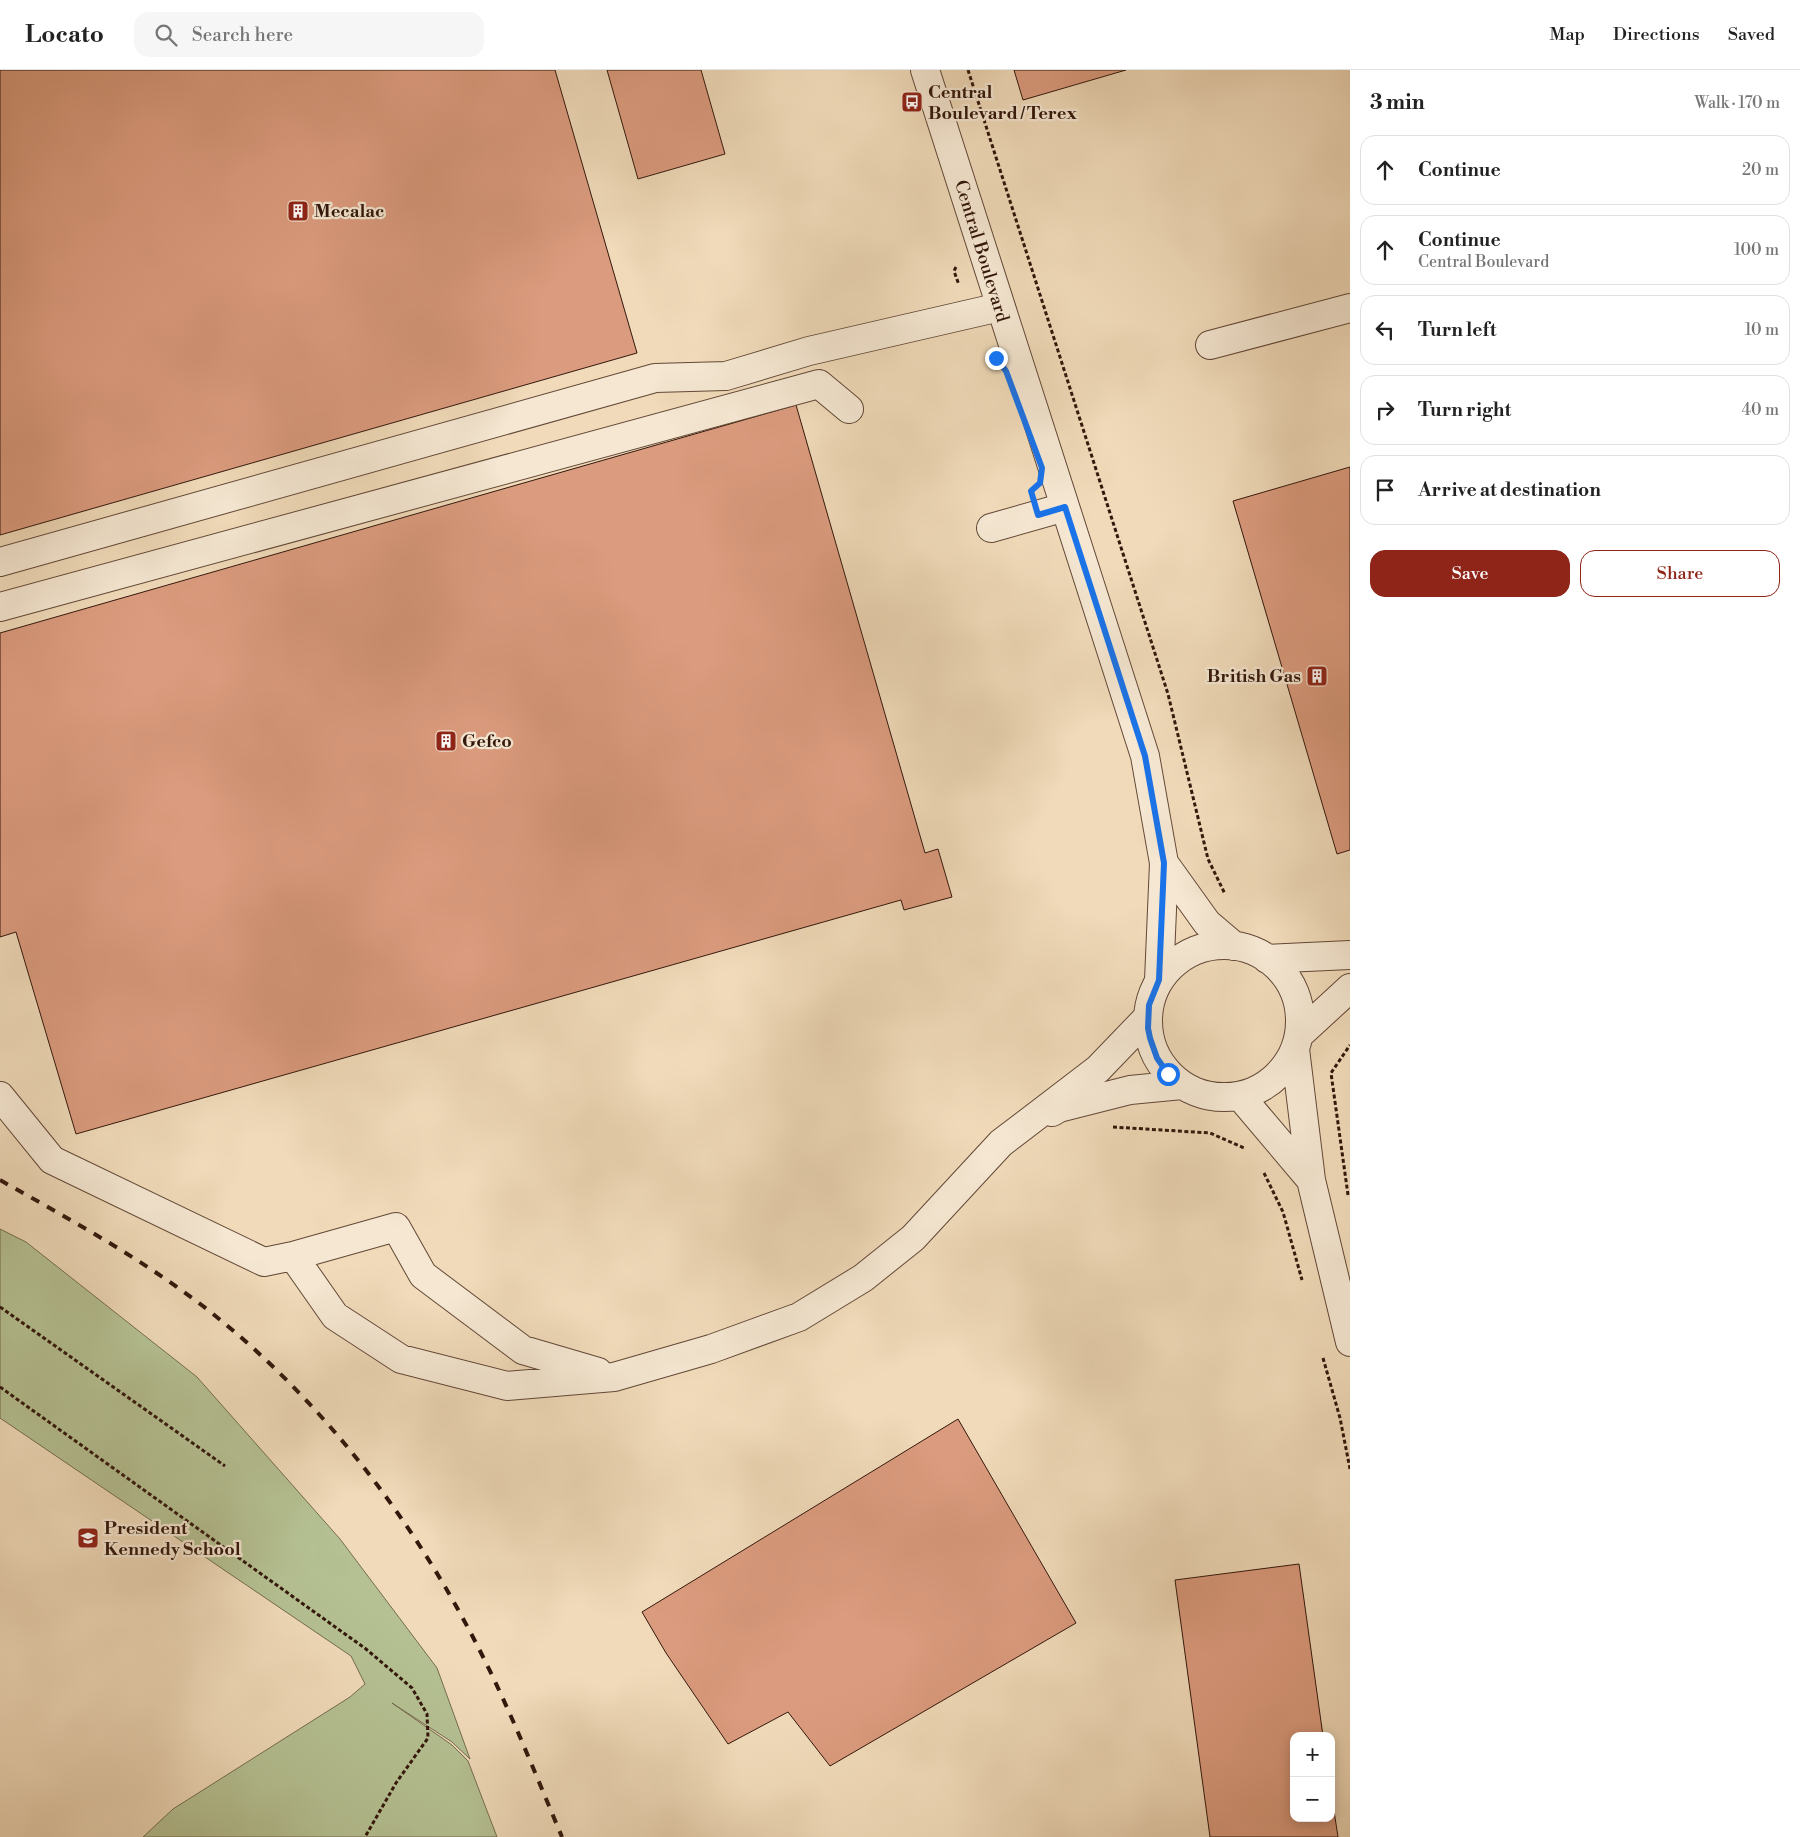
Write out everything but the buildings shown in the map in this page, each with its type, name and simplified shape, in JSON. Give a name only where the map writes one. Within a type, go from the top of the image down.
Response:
[{"type":"street","name":"Central Boulevard","points":[[925,70],[1145,756],[1164,863],[1159,980]]},
{"type":"street","points":[[0,562],[655,378],[726,376],[809,351],[1000,307]]},
{"type":"street","points":[[1210,345],[1350,308]]},
{"type":"street","points":[[0,607],[819,384],[849,410]]},
{"type":"street","points":[[991,528],[1065,507]]},
{"type":"street","name":"Central Boulevard","points":[[1164,863],[1207,923],[1234,946]]},
{"type":"street","points":[[1350,988],[1297,1042],[1288,1063],[1269,1084],[1240,1096],[1222,1098],[1205,1095],[1182,1086],[1168,1074],[1157,1058],[1150,1038],[1148,1017],[1149,1005],[1159,980],[1169,968],[1186,955],[1205,947],[1234,946],[1251,950],[1267,958],[1286,977],[1298,1003],[1300,1019],[1297,1042],[1311,1180],[1350,1342]]},
{"type":"street","points":[[1267,958],[1350,955]]},
{"type":"street","points":[[293,1256],[334,1316],[401,1359],[508,1386],[614,1377],[711,1349],[799,1317],[863,1278],[913,1238],[1001,1143],[1098,1069],[1148,1017]]},
{"type":"street","points":[[1001,1143],[1059,1108],[1130,1090],[1182,1086]]},
{"type":"street","points":[[0,1096],[52,1160],[264,1262],[293,1256],[396,1227],[423,1275],[523,1350],[614,1377]]},
{"type":"street","points":[[1240,1096],[1311,1180]]},
{"type":"path","points":[[968,70],[1168,694],[1208,859],[1230,901]]},
{"type":"path","points":[[957,264],[954,271],[968,314]]},
{"type":"path","points":[[1349,1202],[1331,1073],[1350,1045]]},
{"type":"path","points":[[1083,1102],[1096,1126],[1210,1133],[1245,1149]]},
{"type":"path","points":[[1262,1170],[1283,1212],[1304,1287]]},
{"type":"path","points":[[0,1307],[225,1466]]},
{"type":"path","points":[[1322,1352],[1340,1418],[1350,1469]]},
{"type":"path","points":[[0,1387],[366,1649],[412,1688],[427,1714],[428,1738],[396,1783],[366,1837]]},
{"type":"green space","points":[[0,1229],[26,1242],[197,1377],[340,1539],[437,1668],[470,1759],[452,1742],[392,1703],[452,1745],[468,1761],[497,1837],[143,1837],[173,1809],[350,1697],[365,1684],[351,1656],[0,1418]]},
{"type":"railway","points":[[0,1180],[107,1241],[184,1292],[249,1345],[289,1382],[326,1422],[361,1463],[393,1507],[451,1598],[500,1692],[562,1837]]},
{"type":"place","name":"Central Boulevard / Terex","points":[[912,102]]},
{"type":"place","name":"Mecalac","points":[[298,211]]},
{"type":"place","name":"British Gas","points":[[1317,676]]},
{"type":"place","name":"Gefco","points":[[446,741]]},
{"type":"place","name":"President Kennedy School","points":[[88,1538]]},
{"type":"route","points":[[996,358],[1006,371],[1042,468],[1040,483],[1031,491],[1038,515],[1065,507],[1145,756],[1164,863],[1159,980],[1149,1005],[1148,1028],[1157,1058],[1168,1074]]}]
